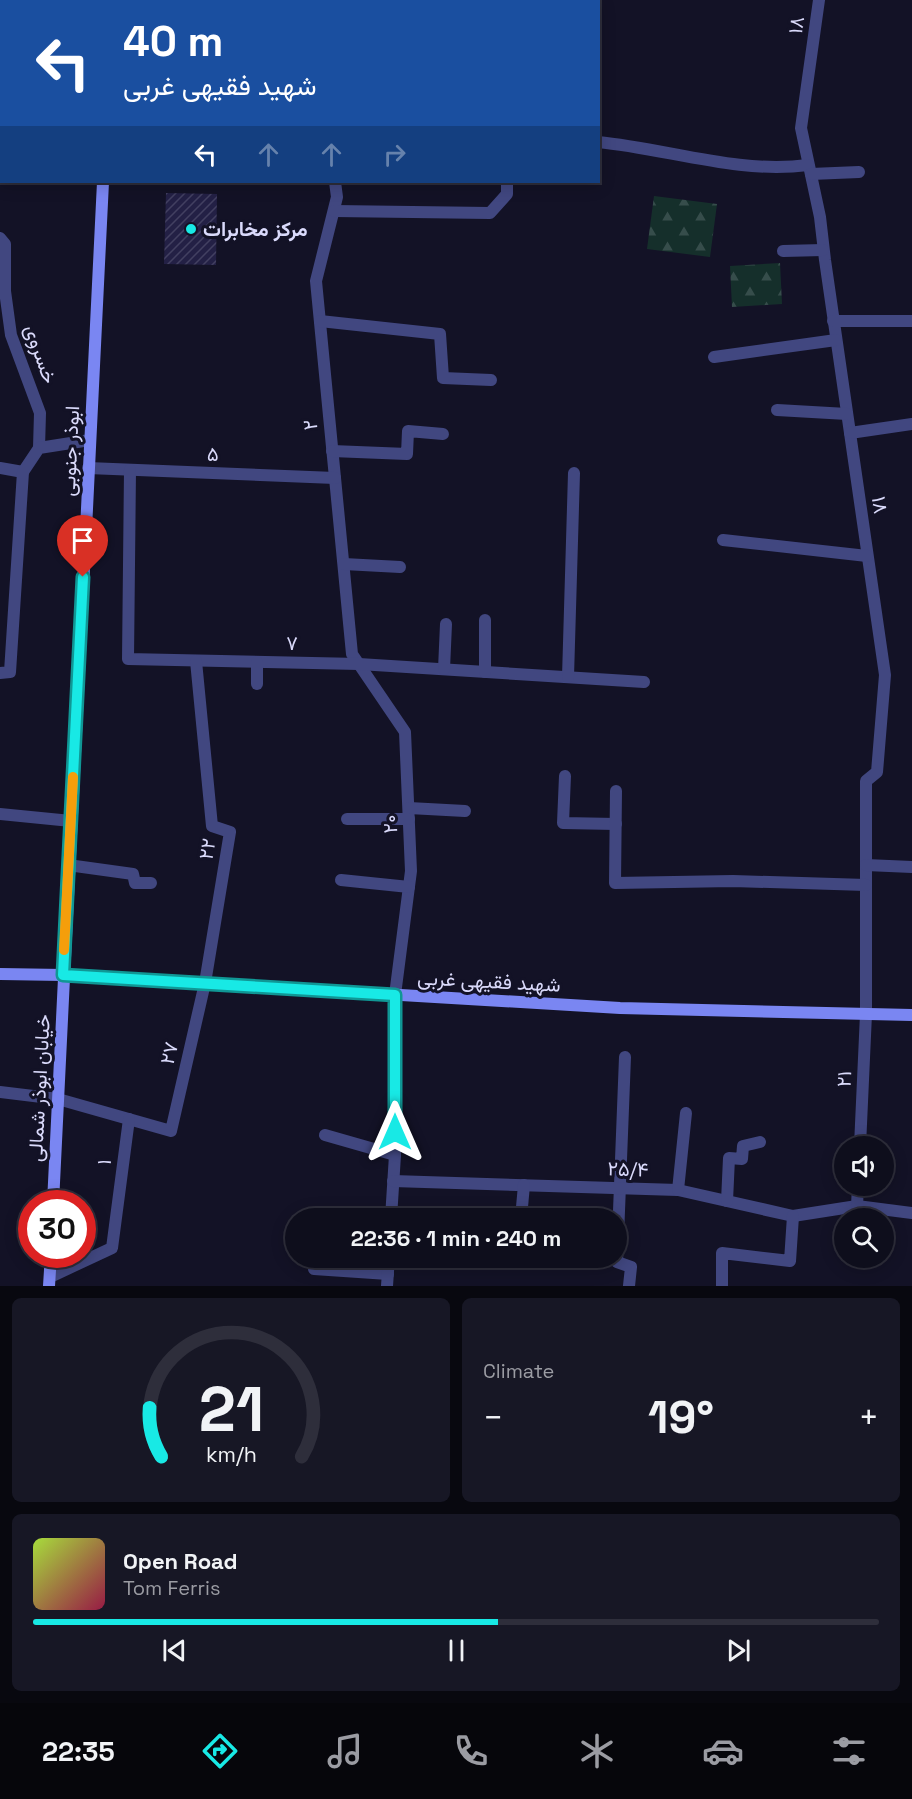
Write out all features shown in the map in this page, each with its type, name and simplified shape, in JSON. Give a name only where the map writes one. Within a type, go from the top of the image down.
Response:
[{"type":"street","name":"۱۸","points":[[819,0],[801,128],[820,217],[885,675],[877,772],[866,781],[866,1014]]},
{"type":"street","points":[[600,142],[621,144],[717,163],[859,172]]},
{"type":"street","name":"ابوذر جنوبی","points":[[63,975],[103,183]]},
{"type":"street","name":"۲","points":[[335,183],[337,197],[316,281],[352,654],[359,664]]},
{"type":"street","points":[[334,211],[490,213],[507,194],[507,183]]},
{"type":"street","name":"خسروی","points":[[0,238],[5,244],[5,291],[11,335],[40,413],[39,448]]},
{"type":"street","points":[[783,251],[823,250]]},
{"type":"street","points":[[320,321],[440,334],[443,378],[491,380]]},
{"type":"street","points":[[833,321],[911,321]]},
{"type":"street","points":[[714,357],[836,340]]},
{"type":"street","points":[[777,410],[847,414]]},
{"type":"street","points":[[850,433],[912,424]]},
{"type":"street","points":[[333,451],[407,454],[408,431],[443,434]]},
{"type":"street","points":[[0,673],[10,672],[22,472],[39,448],[90,440]]},
{"type":"street","points":[[0,468],[22,472]]},
{"type":"street","name":"۵","points":[[88,468],[335,478]]},
{"type":"street","name":"۷","points":[[130,470],[128,659],[359,664],[644,682]]},
{"type":"street","points":[[568,677],[574,473]]},
{"type":"street","points":[[723,540],[867,556]]},
{"type":"street","points":[[344,564],[400,567]]},
{"type":"street","points":[[485,672],[486,620]]},
{"type":"street","points":[[444,669],[446,624]]},
{"type":"street","name":"۲۲","points":[[196,661],[212,826],[230,832],[205,983]]},
{"type":"street","points":[[257,662],[257,684]]},
{"type":"street","name":"۲۰","points":[[359,664],[405,732],[411,871],[395,995],[395,1155],[392,1208]]},
{"type":"street","points":[[565,776],[563,823],[616,824]]},
{"type":"street","points":[[616,791],[615,884],[733,881],[866,885]]},
{"type":"street","points":[[347,819],[465,811]]},
{"type":"street","points":[[0,814],[71,821]]},
{"type":"street","points":[[68,865],[133,874],[135,882],[151,883]]},
{"type":"street","points":[[866,865],[912,867]]},
{"type":"street","points":[[341,880],[409,886]]},
{"type":"street","name":"شهید فقیهی غربی","points":[[0,974],[63,975],[620,1008],[912,1015]]},
{"type":"street","name":"خیابان ابوذر شمالی","points":[[54,1190],[63,975]]},
{"type":"street","name":"۲۷","points":[[129,1119],[171,1131],[205,983]]},
{"type":"street","name":"۲۱","points":[[860,1136],[866,1014]]},
{"type":"street","points":[[625,1057],[617,1262],[632,1267],[629,1286]]},
{"type":"street","points":[[0,1092],[58,1099],[129,1119]]},
{"type":"street","points":[[678,1190],[686,1113]]},
{"type":"street","name":"۱","points":[[49,1282],[112,1248],[129,1119]]},
{"type":"street","points":[[325,1135],[395,1155]]},
{"type":"street","points":[[727,1201],[729,1158],[742,1159],[743,1146],[760,1142]]},
{"type":"street","name":"۲۵/۴","points":[[393,1181],[678,1190],[793,1216],[858,1206],[912,1213]]},
{"type":"street","points":[[522,1208],[524,1185]]},
{"type":"street","points":[[858,1196],[858,1206]]},
{"type":"street","points":[[722,1286],[722,1253],[790,1261],[793,1216]]},
{"type":"street","points":[[314,1269],[388,1280]]},
{"type":"green space","points":[[654,196],[717,204],[710,257],[647,249]]},
{"type":"green space","points":[[780,263],[782,304],[732,307],[730,266]]},
{"type":"building","name":"مرکز مخابرات","points":[[166,193],[217,194],[216,265],[164,264]]},
{"type":"slow traffic","points":[[64,950],[73,777]]},
{"type":"place","name":"مرکز مخابرات","points":[[191,229]]},
{"type":"route","points":[[83,577],[63,975],[395,995],[395,1132]]}]
